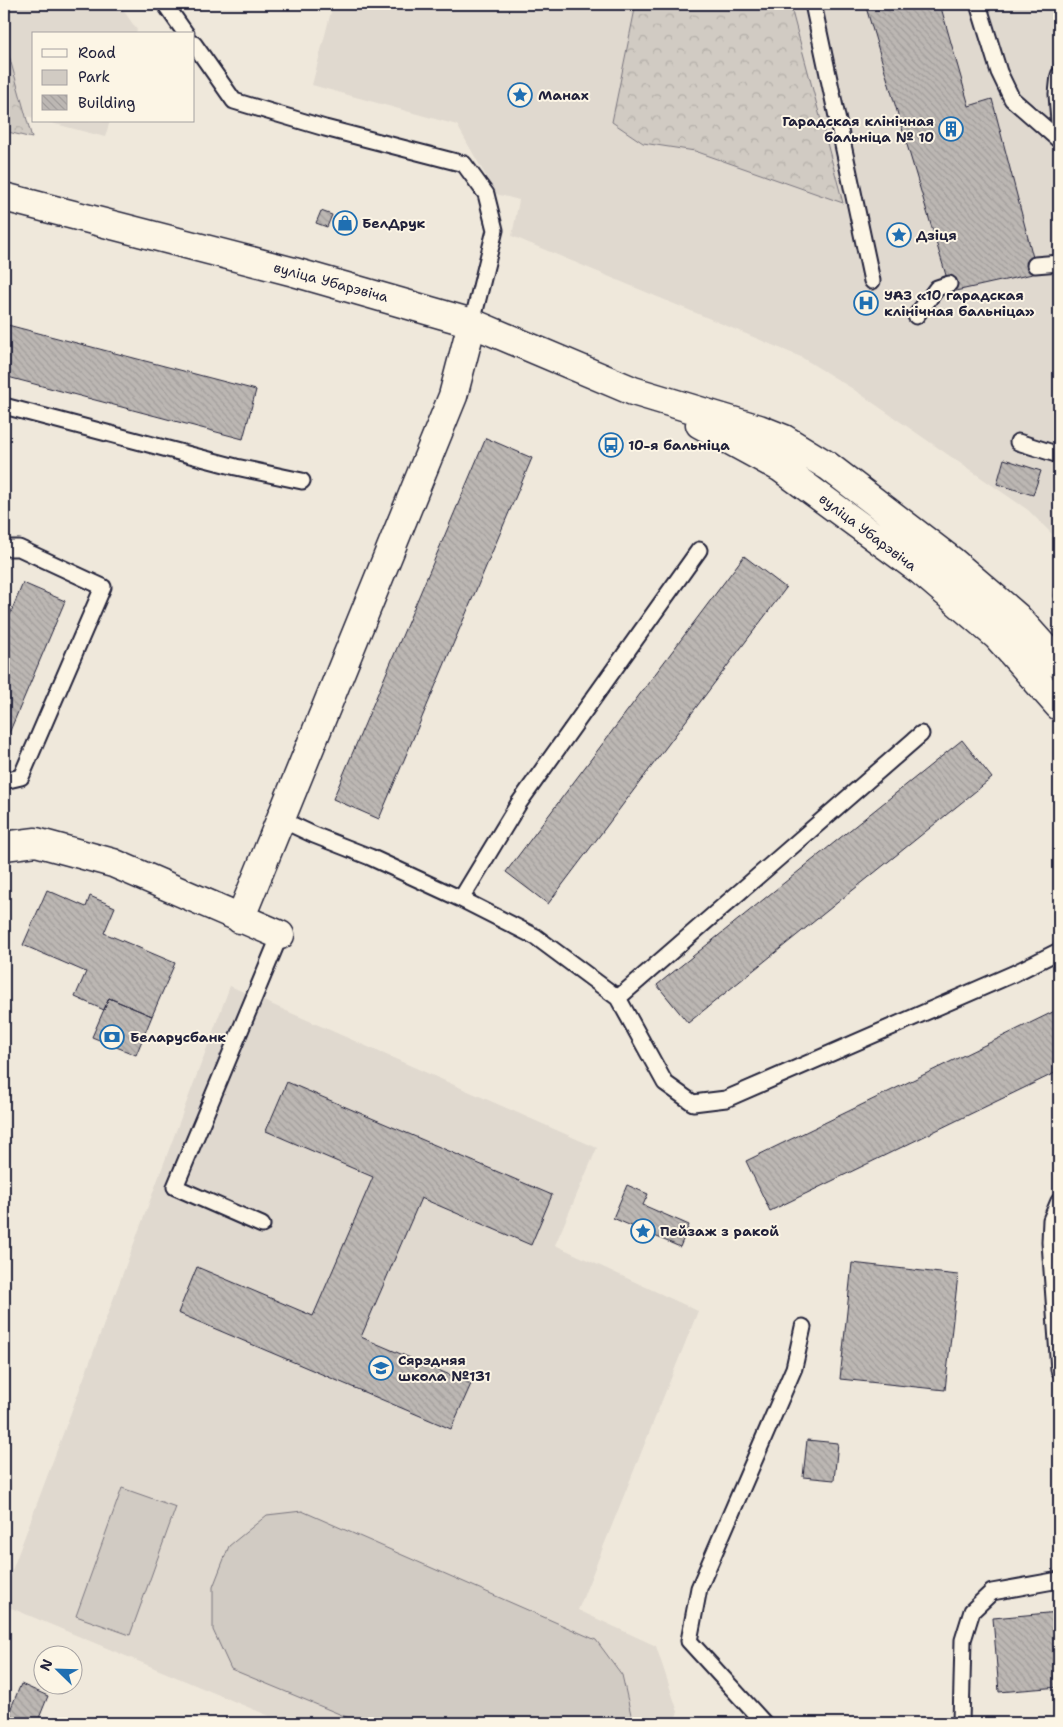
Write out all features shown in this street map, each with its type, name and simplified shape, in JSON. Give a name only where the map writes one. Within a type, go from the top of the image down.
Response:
[{"type":"main road","name":"вуліца Убарэвіча","points":[[4,197],[294,272],[472,323],[648,397],[780,468],[921,571],[997,636],[1059,706]]},
{"type":"main road","points":[[240,919],[453,396],[472,323]]},
{"type":"main road","name":"вуліца Убарэвіча","points":[[648,397],[759,429],[784,439],[828,466],[952,561],[1016,617],[1059,664]]},
{"type":"main road","points":[[4,846],[36,842],[113,863],[280,935]]},
{"type":"lane","points":[[165,4],[185,32]]},
{"type":"lane","points":[[813,4],[872,281]]},
{"type":"lane","points":[[978,4],[999,72],[1012,99],[1059,140]]},
{"type":"lane","points":[[195,45],[234,101],[325,128],[464,164],[486,194],[495,230],[472,323]]},
{"type":"lane","points":[[1059,75],[1057,94],[1059,122]]},
{"type":"lane","points":[[1035,266],[1059,263]]},
{"type":"lane","points":[[916,316],[937,288],[949,284]]},
{"type":"lane","points":[[4,406],[236,467],[302,481]]},
{"type":"lane","points":[[1018,442],[1059,455]]},
{"type":"lane","points":[[4,548],[20,548],[103,587],[21,777],[4,781]]},
{"type":"lane","points":[[461,898],[519,804],[699,550]]},
{"type":"lane","points":[[618,998],[921,734]]},
{"type":"lane","points":[[280,819],[314,836],[370,857],[461,898],[536,937],[618,998],[665,1083],[694,1103],[726,1098],[1004,978],[1059,951]]},
{"type":"lane","points":[[262,1225],[175,1187],[280,935]]},
{"type":"lane","points":[[1059,1201],[1051,1220],[1050,1242],[1059,1370]]},
{"type":"lane","points":[[764,1723],[689,1641],[699,1588],[794,1368],[803,1327]]},
{"type":"lane","points":[[961,1723],[963,1640],[972,1611],[992,1592],[1059,1580]]},
{"type":"shaded area","points":[[4,4],[119,4],[137,30],[136,32],[32,32],[32,118],[4,111]]},
{"type":"shaded area","name":"УАЗ «10 гарадская клінічная бальніца»","points":[[333,4],[1059,4],[1059,541],[1028,510],[853,389],[801,357],[512,236],[519,200],[496,194],[457,125],[312,85]]},
{"type":"shaded area","points":[[48,122],[110,122],[105,137]]},
{"type":"shaded area","name":"Сярэдняя школа №131","points":[[230,986],[597,1148],[555,1245],[698,1311],[578,1610],[656,1646],[678,1712],[673,1723],[286,1723],[4,1605],[4,1592]]},
{"type":"green space","points":[[636,4],[790,4],[843,203],[695,151],[643,143],[612,122]]},
{"type":"green space","points":[[4,51],[8,52],[32,138],[4,131]]},
{"type":"green space","points":[[1059,577],[1059,607],[1055,600],[1053,588]]},
{"type":"green space","points":[[122,1488],[176,1507],[130,1635],[76,1616]]},
{"type":"green space","points":[[302,1511],[596,1640],[622,1675],[632,1719],[630,1723],[361,1723],[231,1669],[213,1630],[213,1587],[229,1546],[267,1515]]},
{"type":"building","name":"Гарадская клінічная бальніца № 10","points":[[865,4],[940,4],[969,106],[992,99],[1037,273],[951,292]]},
{"type":"building","points":[[321,211],[332,215],[327,227],[316,223]]},
{"type":"building","name":"БелДрук","points":[[340,214],[354,219],[349,231],[335,226]]},
{"type":"building","points":[[4,324],[256,390],[243,439],[4,376]]},
{"type":"building","points":[[486,438],[532,458],[379,819],[333,799]]},
{"type":"building","points":[[1004,459],[1041,471],[1033,495],[997,484]]},
{"type":"building","points":[[744,556],[786,588],[548,904],[506,872]]},
{"type":"building","points":[[23,583],[65,601],[4,745],[4,629]]},
{"type":"building","points":[[962,740],[992,778],[688,1023],[657,985]]},
{"type":"building","points":[[47,890],[86,907],[90,896],[115,907],[104,933],[175,963],[152,1016],[109,998],[104,1010],[75,997],[86,972],[23,945]]},
{"type":"building","points":[[109,998],[152,1016],[136,1055],[92,1037]]},
{"type":"building","points":[[1059,1009],[1059,1071],[770,1211],[746,1161]]},
{"type":"building","points":[[287,1082],[552,1195],[531,1245],[421,1198],[361,1337],[471,1384],[451,1429],[178,1313],[197,1267],[313,1316],[373,1177],[266,1131]]},
{"type":"building","points":[[627,1185],[648,1194],[643,1205],[689,1225],[680,1247],[613,1218]]},
{"type":"building","points":[[852,1263],[958,1275],[945,1390],[840,1379]]},
{"type":"building","points":[[807,1440],[838,1443],[834,1480],[803,1477]]},
{"type":"building","points":[[1059,1612],[1059,1687],[999,1692],[993,1618]]},
{"type":"building","points":[[21,1684],[32,1689],[32,1694],[48,1696],[37,1723],[27,1723],[8,1715]]},
{"type":"place","name":"Манах","points":[[520,95]]},
{"type":"place","name":"Гарадская клінічная бальніца № 10","points":[[951,129]]},
{"type":"place","name":"БелДрук","points":[[345,223]]},
{"type":"place","name":"Дзіця","points":[[899,235]]},
{"type":"place","name":"УАЗ «10 гарадская клінічная бальніца»","points":[[866,303]]},
{"type":"place","name":"10-я бальніца","points":[[611,445]]},
{"type":"place","name":"Беларусбанк","points":[[112,1037]]},
{"type":"place","name":"Пейзаж з ракой","points":[[643,1231]]},
{"type":"place","name":"Сярэдняя школа №131","points":[[381,1368]]}]
